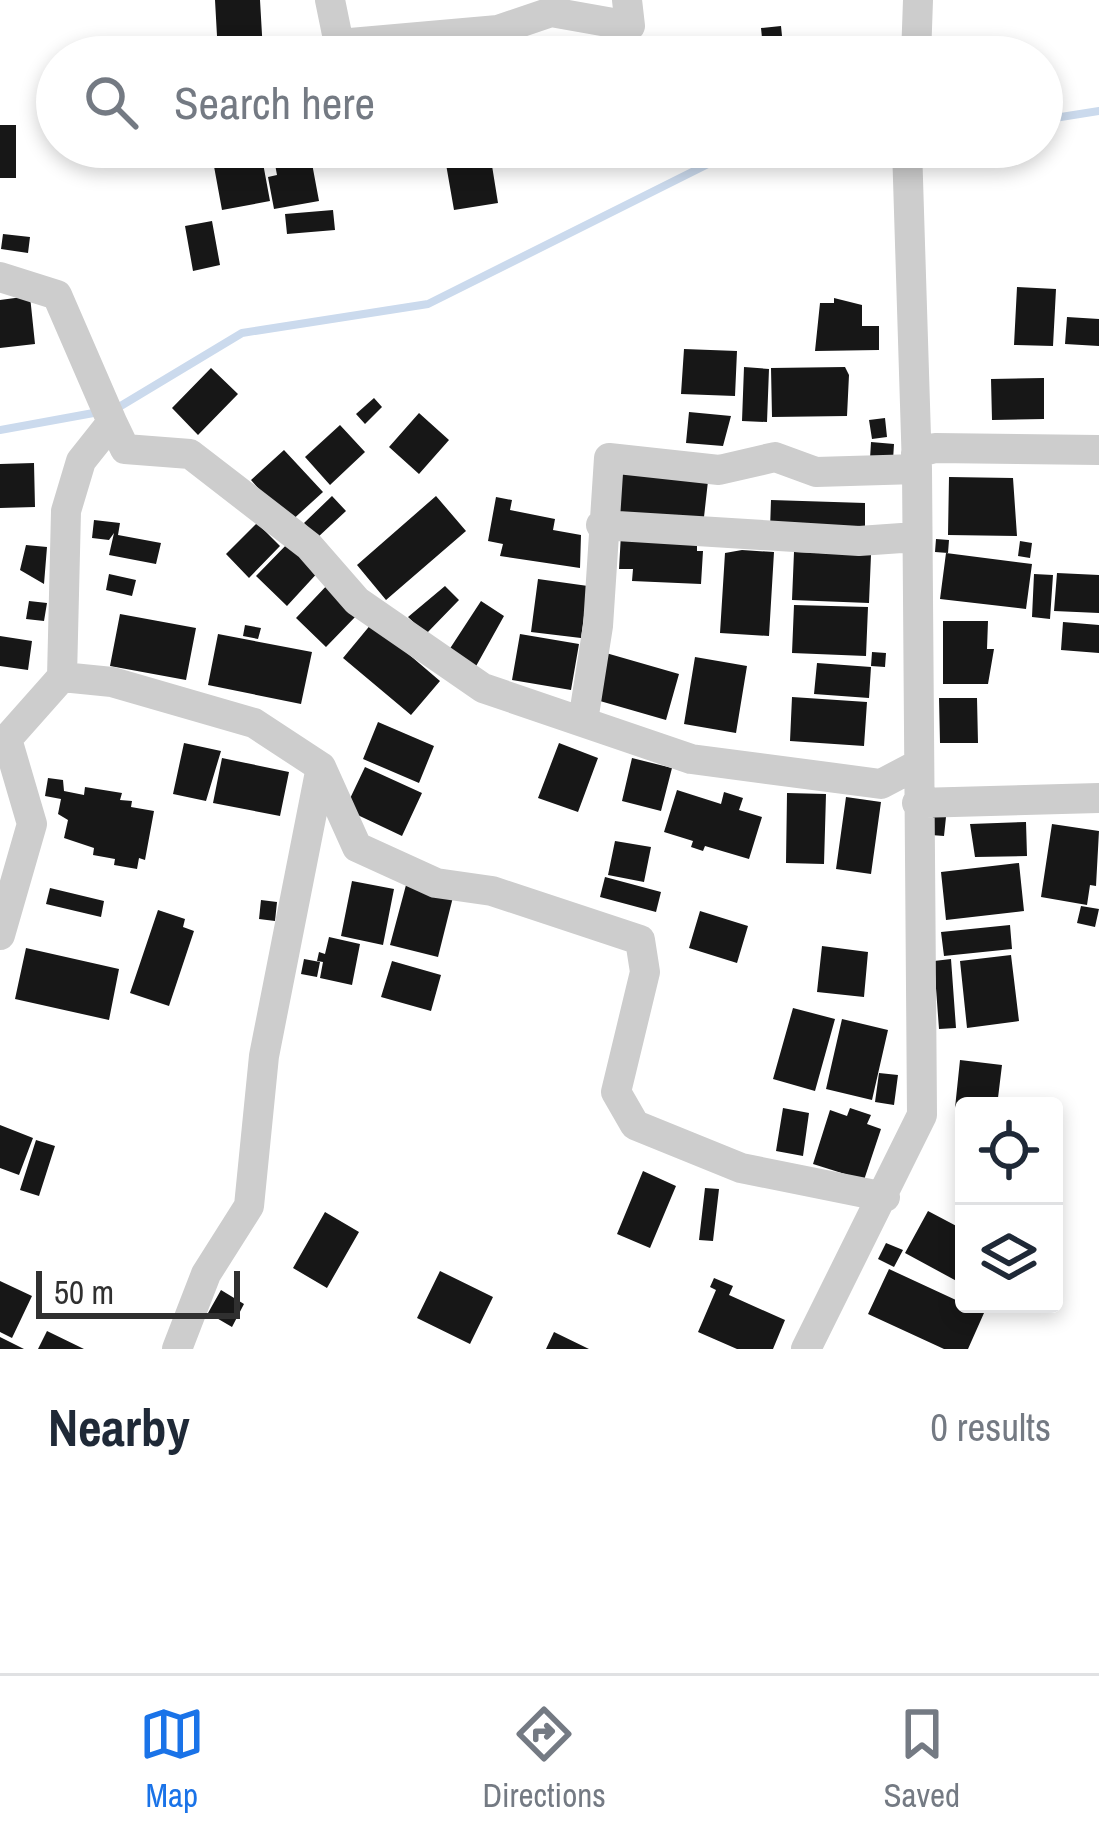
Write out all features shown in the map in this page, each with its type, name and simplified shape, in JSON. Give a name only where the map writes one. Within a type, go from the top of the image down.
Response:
[{"type":"street","points":[[330,0],[337,36]]},
{"type":"street","points":[[430,36],[498,30],[551,12],[630,26],[627,0]]},
{"type":"street","points":[[917,36],[918,0]]},
{"type":"street","points":[[806,1349],[922,1115],[917,461],[908,168]]},
{"type":"street","points":[[0,277],[57,296],[125,449],[190,454],[309,545],[357,601],[483,688],[691,759],[881,784],[920,764]]},
{"type":"street","points":[[0,934],[32,824],[7,739],[62,677],[66,511],[81,460],[112,422]]},
{"type":"street","points":[[584,721],[598,626],[601,525],[609,458],[719,470],[775,457],[816,472],[917,461],[935,448],[1099,450]]},
{"type":"street","points":[[601,525],[859,542],[916,537]]},
{"type":"street","points":[[62,677],[112,682],[254,723],[321,767],[357,847],[436,883],[492,891],[640,940],[645,972],[616,1092],[634,1125],[741,1168],[885,1197]]},
{"type":"street","points":[[177,1349],[206,1274],[249,1206],[264,1056],[321,767]]},
{"type":"street","points":[[917,803],[1099,798]]},
{"type":"building","points":[[215,0],[260,0],[262,36],[217,36]]},
{"type":"building","points":[[781,26],[782,36],[762,36],[761,28]]},
{"type":"building","points":[[0,125],[16,125],[16,178],[0,178]]},
{"type":"building","points":[[214,168],[264,168],[270,201],[222,210]]},
{"type":"building","points":[[276,168],[313,168],[319,201],[274,209],[268,177],[277,175]]},
{"type":"building","points":[[447,168],[492,168],[498,203],[454,210]]},
{"type":"building","points":[[333,210],[335,230],[287,234],[285,214]]},
{"type":"building","points":[[212,221],[220,265],[193,271],[185,226]]},
{"type":"building","points":[[3,234],[30,237],[28,253],[1,249]]},
{"type":"building","points":[[1017,287],[1056,289],[1053,346],[1014,345]]},
{"type":"building","points":[[30,296],[35,344],[0,348],[0,300]]},
{"type":"building","points":[[834,298],[862,305],[862,326],[879,326],[879,350],[815,351],[820,303],[834,303]]},
{"type":"building","points":[[1067,317],[1099,319],[1099,346],[1065,344]]},
{"type":"building","points":[[684,349],[737,351],[735,396],[681,394]]},
{"type":"building","points":[[744,367],[769,369],[767,422],[742,421]]},
{"type":"building","points":[[845,367],[849,375],[847,416],[772,417],[771,368]]},
{"type":"building","points":[[211,368],[238,394],[198,435],[172,408]]},
{"type":"building","points":[[1044,378],[1044,419],[992,420],[991,379]]},
{"type":"building","points":[[374,398],[382,407],[365,424],[356,414]]},
{"type":"building","points":[[689,412],[731,416],[723,446],[686,443]]},
{"type":"building","points":[[419,413],[449,440],[419,474],[389,447]]},
{"type":"building","points":[[885,418],[887,437],[872,439],[869,420]]},
{"type":"building","points":[[340,425],[365,452],[330,485],[305,457]]},
{"type":"building","points":[[871,442],[894,444],[893,460],[870,459]]},
{"type":"building","points":[[284,450],[323,492],[289,523],[251,480]]},
{"type":"building","points":[[34,463],[35,507],[0,508],[0,464]]},
{"type":"building","points":[[615,473],[708,481],[703,526],[611,517]]},
{"type":"building","points":[[949,477],[1013,478],[1017,536],[948,535]]},
{"type":"building","points":[[332,496],[346,511],[317,538],[304,523]]},
{"type":"building","points":[[436,496],[466,531],[386,600],[357,565]]},
{"type":"building","points":[[496,497],[512,500],[510,510],[555,519],[553,530],[581,535],[580,568],[500,556],[503,544],[488,541]]},
{"type":"building","points":[[771,500],[865,503],[865,533],[770,530]]},
{"type":"building","points":[[94,520],[120,523],[118,535],[161,543],[156,564],[109,555],[114,533],[109,540],[92,538]]},
{"type":"building","points":[[257,523],[280,546],[249,578],[226,554]]},
{"type":"building","points":[[621,534],[697,538],[697,551],[703,551],[701,584],[632,581],[633,569],[619,569]]},
{"type":"building","points":[[936,539],[949,540],[948,553],[935,552]]},
{"type":"building","points":[[291,540],[321,569],[287,606],[256,576]]},
{"type":"building","points":[[1020,541],[1032,543],[1030,558],[1018,556]]},
{"type":"building","points":[[26,545],[47,547],[44,584],[20,570]]},
{"type":"building","points":[[774,552],[769,636],[720,633],[725,553]]},
{"type":"building","points":[[794,552],[871,555],[869,603],[792,600]]},
{"type":"building","points":[[946,553],[1032,564],[1026,609],[940,599]]},
{"type":"building","points":[[1057,573],[1099,575],[1099,613],[1054,611]]},
{"type":"building","points":[[109,574],[136,580],[132,596],[106,590]]},
{"type":"building","points":[[1034,574],[1053,575],[1050,619],[1032,617]]},
{"type":"building","points":[[538,579],[588,586],[581,638],[531,632]]},
{"type":"building","points":[[331,581],[358,614],[326,647],[296,618]]},
{"type":"building","points":[[445,586],[459,600],[426,634],[408,617]]},
{"type":"building","points":[[29,601],[47,603],[44,621],[26,619]]},
{"type":"building","points":[[481,601],[504,616],[475,668],[449,650]]},
{"type":"building","points":[[794,605],[868,607],[866,656],[792,653]]},
{"type":"building","points":[[120,614],[196,628],[186,680],[110,666]]},
{"type":"building","points":[[943,621],[988,621],[987,649],[994,649],[988,684],[943,684]]},
{"type":"building","points":[[1063,622],[1099,625],[1099,653],[1061,650]]},
{"type":"building","points":[[372,623],[440,681],[411,715],[343,658]]},
{"type":"building","points":[[245,625],[261,628],[258,639],[243,636]]},
{"type":"building","points":[[218,634],[312,652],[301,704],[208,685]]},
{"type":"building","points":[[520,634],[579,644],[571,690],[512,680]]},
{"type":"building","points":[[0,636],[32,641],[28,670],[0,666]]},
{"type":"building","points":[[872,652],[886,653],[885,667],[871,666]]},
{"type":"building","points":[[606,653],[679,674],[666,720],[593,699]]},
{"type":"building","points":[[695,657],[747,666],[736,733],[684,724]]},
{"type":"building","points":[[817,663],[871,667],[869,698],[814,694]]},
{"type":"building","points":[[792,697],[867,702],[864,746],[790,741]]},
{"type":"building","points":[[939,698],[977,698],[978,743],[940,743]]},
{"type":"building","points":[[378,722],[434,746],[419,783],[363,759]]},
{"type":"building","points":[[184,743],[221,751],[206,801],[173,794]]},
{"type":"building","points":[[559,743],[598,758],[578,812],[538,798]]},
{"type":"building","points":[[222,758],[289,772],[280,816],[213,803]]},
{"type":"building","points":[[632,758],[672,768],[661,811],[622,801]]},
{"type":"building","points":[[365,767],[422,793],[402,836],[345,809]]},
{"type":"building","points":[[48,778],[63,780],[64,791],[84,795],[85,787],[122,793],[120,800],[132,801],[131,807],[154,811],[145,860],[139,858],[137,869],[114,865],[115,859],[93,855],[94,848],[64,838],[68,820],[58,814],[61,799],[45,796]]},
{"type":"building","points":[[677,790],[721,804],[724,792],[743,798],[739,810],[762,817],[749,859],[705,846],[703,851],[691,847],[693,841],[664,832]]},
{"type":"building","points":[[787,793],[826,794],[824,864],[786,863]]},
{"type":"building","points":[[846,797],[881,802],[871,874],[836,869]]},
{"type":"building","points":[[933,816],[946,817],[944,836],[931,835]]},
{"type":"building","points":[[1026,822],[1027,856],[975,857],[970,824]]},
{"type":"building","points":[[1052,824],[1099,831],[1096,886],[1090,885],[1087,905],[1041,897]]},
{"type":"building","points":[[615,841],[651,847],[644,882],[608,875]]},
{"type":"building","points":[[1019,863],[1024,911],[946,920],[941,872]]},
{"type":"building","points":[[605,877],[661,892],[656,912],[600,897]]},
{"type":"building","points":[[352,881],[394,889],[383,945],[341,936]]},
{"type":"building","points":[[406,885],[453,897],[438,957],[390,945]]},
{"type":"building","points":[[50,888],[104,901],[101,917],[46,904]]},
{"type":"building","points":[[261,900],[277,902],[275,921],[259,919]]},
{"type":"building","points":[[1081,906],[1099,909],[1095,927],[1077,923]]},
{"type":"building","points":[[158,910],[185,919],[183,927],[194,931],[169,1006],[130,993]]},
{"type":"building","points":[[700,911],[748,926],[737,963],[689,948]]},
{"type":"building","points":[[1010,925],[1012,949],[944,956],[941,932]]},
{"type":"building","points":[[329,937],[360,944],[352,985],[320,978],[323,962],[317,961],[319,952],[325,954]]},
{"type":"building","points":[[822,946],[868,952],[864,997],[817,992]]},
{"type":"building","points":[[26,948],[119,969],[109,1020],[15,999]]},
{"type":"building","points":[[1011,955],[1019,1021],[967,1028],[960,961]]},
{"type":"building","points":[[304,959],[320,962],[317,977],[301,974]]},
{"type":"building","points":[[951,959],[956,1028],[939,1029],[934,961]]},
{"type":"building","points":[[392,961],[441,975],[431,1011],[381,997]]},
{"type":"building","points":[[793,1008],[835,1019],[815,1091],[773,1079]]},
{"type":"building","points":[[842,1019],[888,1030],[872,1100],[826,1089]]},
{"type":"building","points":[[960,1060],[1002,1065],[998,1097],[956,1097]]},
{"type":"building","points":[[879,1073],[898,1075],[894,1105],[875,1102]]},
{"type":"building","points":[[783,1108],[809,1113],[803,1156],[776,1151]]},
{"type":"building","points":[[850,1108],[871,1115],[867,1124],[881,1129],[864,1180],[813,1164],[830,1110],[847,1116]]},
{"type":"building","points":[[0,1125],[33,1138],[19,1175],[0,1168]]},
{"type":"building","points":[[36,1140],[55,1146],[39,1196],[20,1190]]},
{"type":"building","points":[[643,1171],[676,1186],[650,1248],[617,1234]]},
{"type":"building","points":[[705,1188],[719,1189],[713,1241],[699,1240]]},
{"type":"building","points":[[928,1211],[955,1225],[955,1280],[905,1253]]},
{"type":"building","points":[[325,1212],[359,1232],[327,1288],[293,1268]]},
{"type":"building","points":[[886,1243],[903,1250],[894,1267],[878,1259]]},
{"type":"building","points":[[889,1269],[955,1300],[955,1313],[984,1313],[968,1349],[944,1349],[868,1314]]},
{"type":"building","points":[[440,1271],[493,1297],[470,1344],[417,1318]]},
{"type":"building","points":[[714,1278],[733,1286],[729,1295],[785,1320],[773,1349],[737,1349],[698,1332],[716,1290],[710,1287]]},
{"type":"building","points":[[0,1281],[32,1296],[12,1338],[0,1332]]},
{"type":"building","points":[[221,1290],[244,1304],[232,1327],[208,1313]]},
{"type":"building","points":[[47,1331],[84,1349],[38,1349]]},
{"type":"building","points":[[554,1332],[589,1349],[546,1349]]},
{"type":"building","points":[[0,1337],[24,1349],[0,1349]]},
{"type":"waterway","points":[[1063,117],[1099,111]]},
{"type":"waterway","points":[[114,410],[242,333],[428,304],[700,168]]},
{"type":"waterway","points":[[0,430],[99,412]]}]
